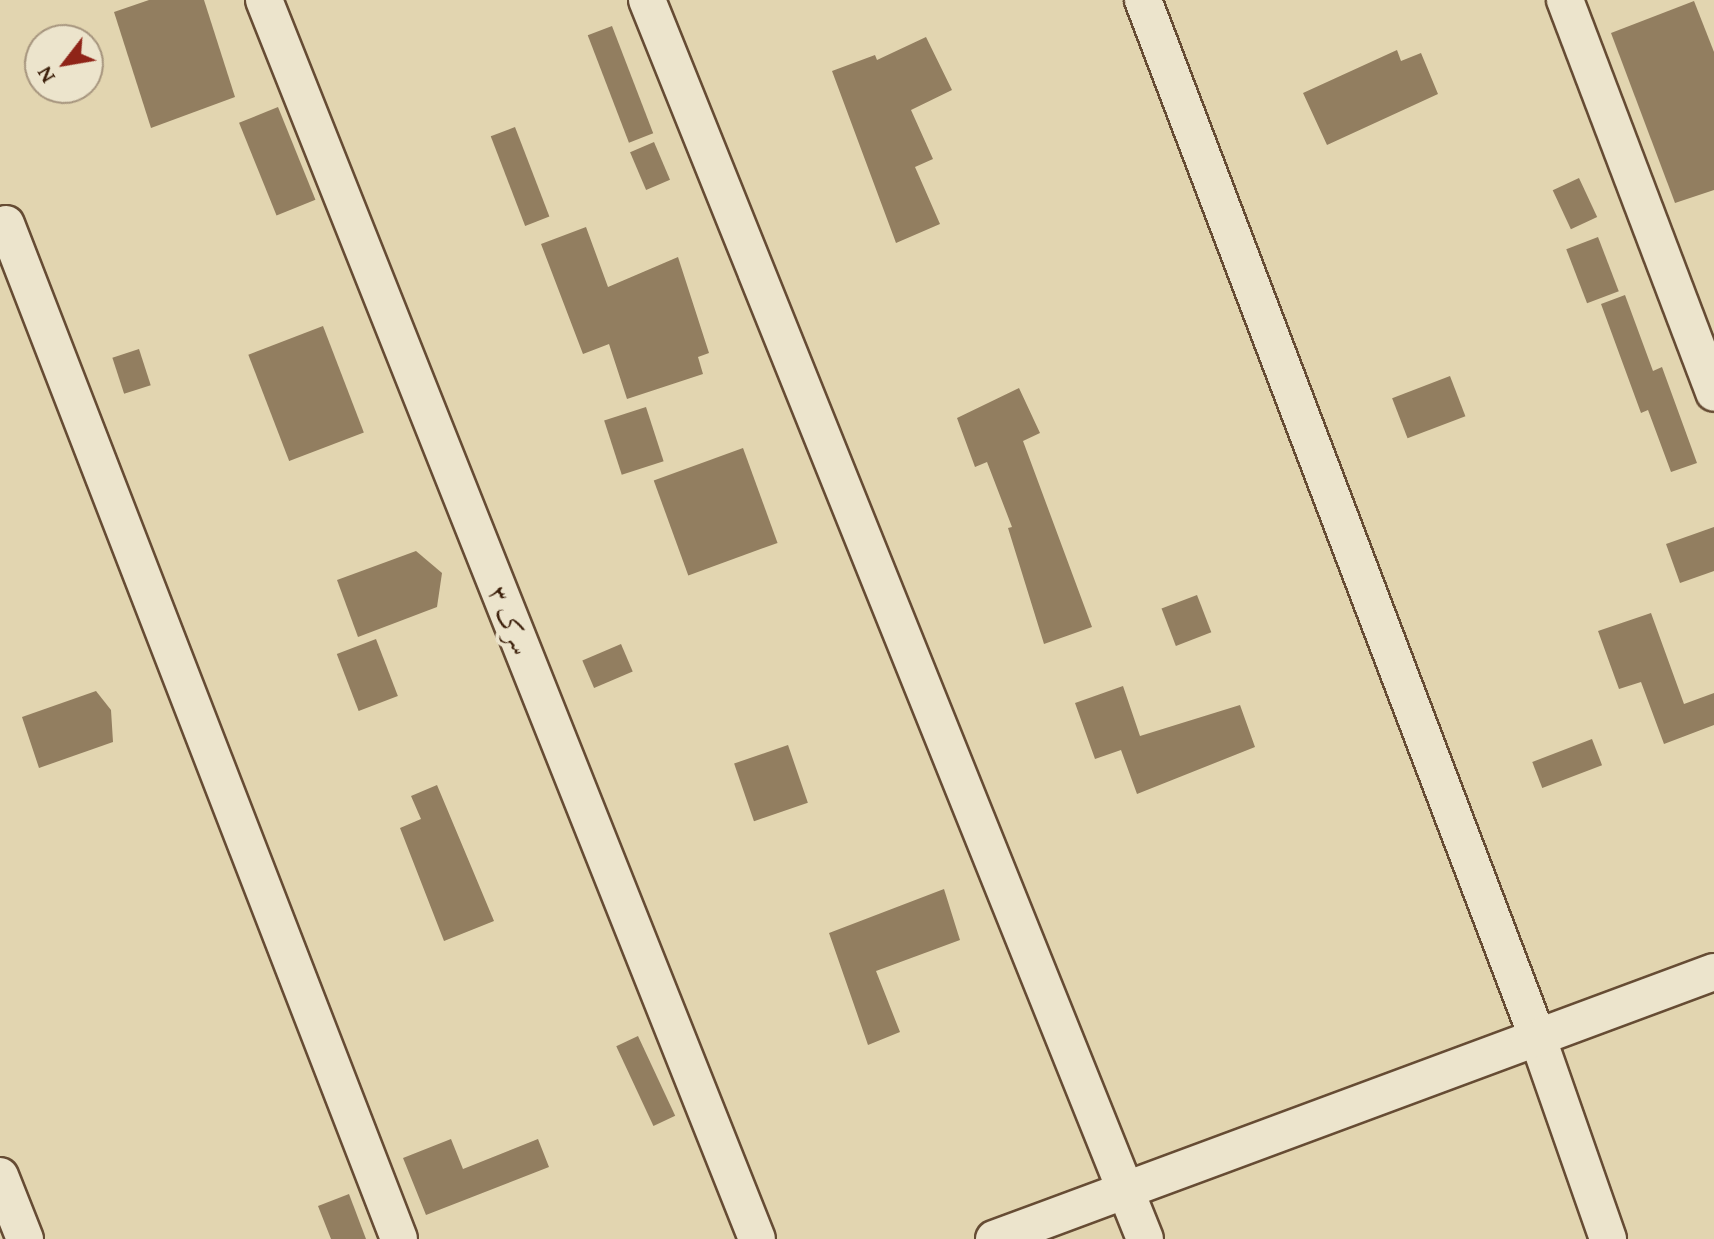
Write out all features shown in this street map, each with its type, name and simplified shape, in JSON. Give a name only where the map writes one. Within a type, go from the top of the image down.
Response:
[{"type":"street","name":"سرک ۳","points":[[264,0],[757,1239]]},
{"type":"street","points":[[647,0],[1145,1239]]},
{"type":"street","points":[[1143,0],[1537,1036],[1608,1239]]},
{"type":"street","points":[[1565,0],[1714,393]]},
{"type":"street","points":[[6,224],[399,1239]]},
{"type":"street","points":[[994,1239],[1126,1187],[1714,972]]},
{"type":"street","points":[[0,1176],[25,1239]]},
{"type":"building","points":[[149,0],[204,0],[235,97],[151,128],[114,12]]},
{"type":"building","points":[[1694,1],[1714,52],[1714,190],[1675,203],[1611,33]]},
{"type":"building","points":[[612,26],[653,133],[629,143],[588,35]]},
{"type":"building","points":[[926,37],[952,90],[911,110],[933,159],[915,167],[940,224],[896,243],[832,71],[875,55],[877,60]]},
{"type":"building","points":[[1397,50],[1401,61],[1421,53],[1438,94],[1327,145],[1303,93]]},
{"type":"building","points":[[278,107],[315,200],[277,215],[239,123]]},
{"type":"building","points":[[515,127],[549,217],[525,226],[491,136]]},
{"type":"building","points":[[654,142],[670,180],[646,190],[630,152]]},
{"type":"building","points":[[1579,178],[1597,217],[1571,229],[1553,190]]},
{"type":"building","points":[[586,227],[608,287],[678,257],[709,353],[698,357],[703,374],[627,399],[609,344],[583,354],[541,244]]},
{"type":"building","points":[[1598,237],[1619,291],[1587,303],[1566,249]]},
{"type":"building","points":[[1625,295],[1653,371],[1662,367],[1697,463],[1671,472],[1648,410],[1641,413],[1601,304]]},
{"type":"building","points":[[323,326],[364,432],[289,461],[248,355]]},
{"type":"building","points":[[139,349],[151,385],[124,394],[112,358]]},
{"type":"building","points":[[1450,376],[1465,416],[1408,438],[1392,398]]},
{"type":"building","points":[[1019,388],[1040,433],[1023,441],[1092,627],[1044,644],[1008,528],[1012,527],[987,462],[975,467],[957,418]]},
{"type":"building","points":[[646,407],[664,461],[622,475],[604,421]]},
{"type":"building","points":[[743,448],[778,543],[688,575],[654,480]]},
{"type":"building","points":[[1714,527],[1714,571],[1680,583],[1666,544]]},
{"type":"building","points":[[416,551],[442,573],[437,607],[358,637],[337,580]]},
{"type":"building","points":[[1197,595],[1211,632],[1176,646],[1162,609]]},
{"type":"building","points":[[1651,613],[1684,704],[1714,693],[1714,725],[1664,744],[1641,682],[1619,689],[1598,631]]},
{"type":"building","points":[[376,639],[398,696],[359,711],[337,654]]},
{"type":"building","points":[[621,644],[633,672],[594,688],[582,660]]},
{"type":"building","points":[[1123,686],[1140,736],[1240,705],[1255,747],[1137,794],[1121,750],[1095,759],[1075,703]]},
{"type":"building","points":[[96,691],[111,710],[113,742],[39,768],[22,717]]},
{"type":"building","points":[[1592,739],[1602,765],[1542,788],[1532,762]]},
{"type":"building","points":[[788,745],[808,803],[754,821],[734,764]]},
{"type":"building","points":[[437,785],[494,921],[444,941],[400,828],[421,819],[411,796]]},
{"type":"building","points":[[944,889],[960,940],[876,971],[900,1032],[868,1045],[829,933]]},
{"type":"building","points":[[638,1036],[675,1116],[653,1126],[616,1046]]},
{"type":"building","points":[[451,1139],[463,1169],[538,1139],[549,1167],[426,1215],[403,1158]]},
{"type":"building","points":[[349,1194],[366,1239],[331,1239],[318,1206]]}]
